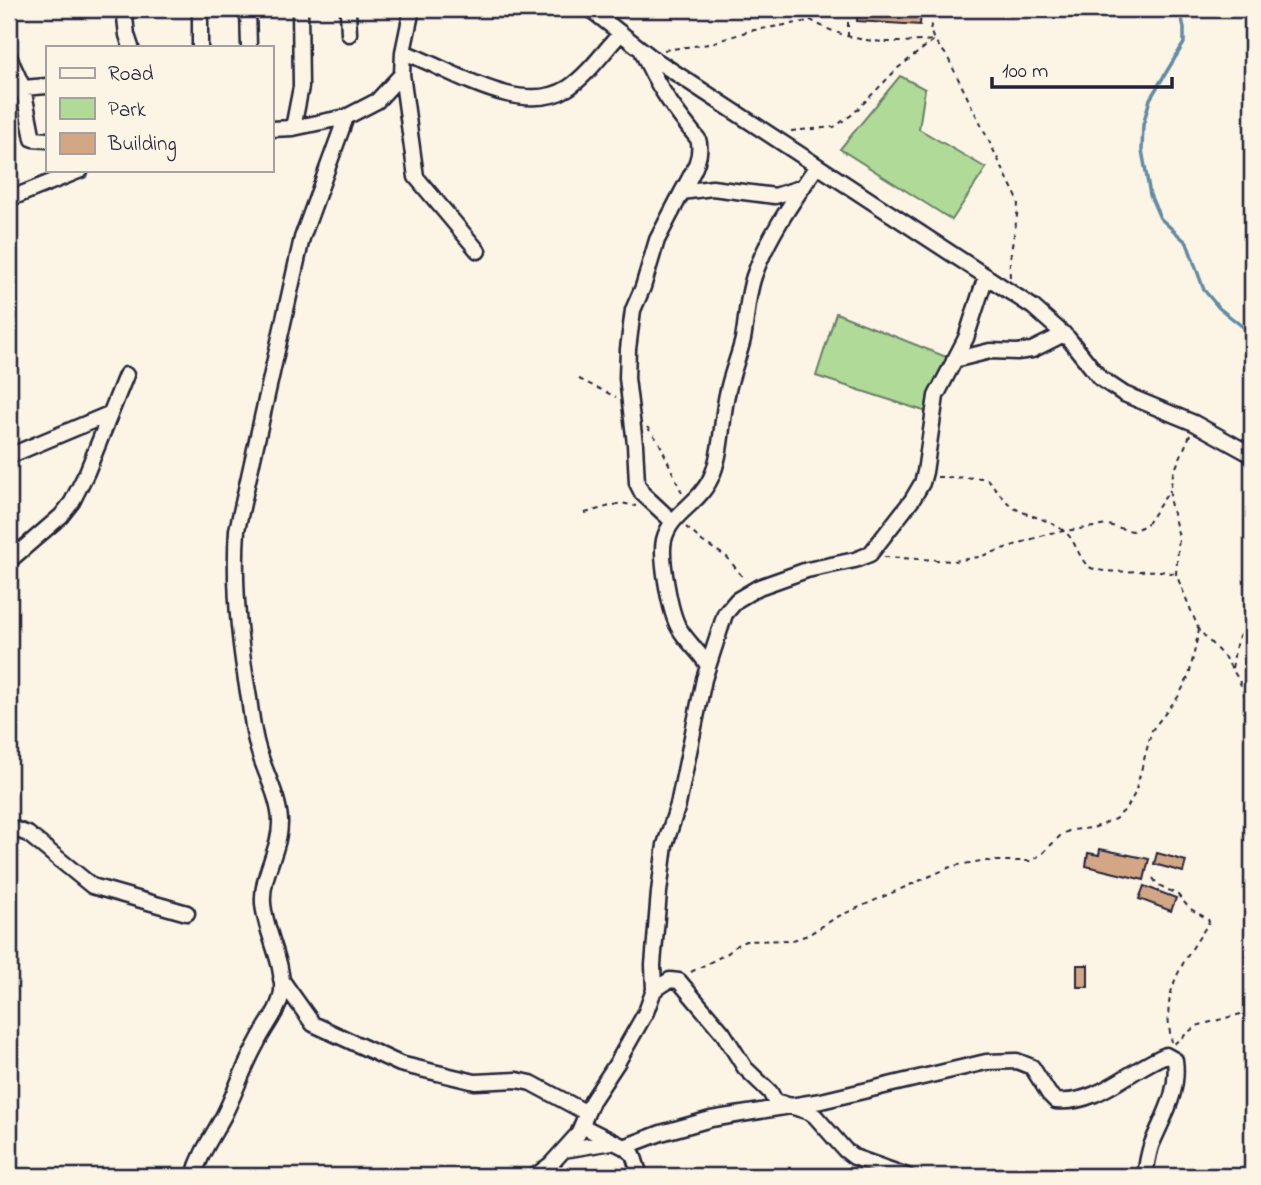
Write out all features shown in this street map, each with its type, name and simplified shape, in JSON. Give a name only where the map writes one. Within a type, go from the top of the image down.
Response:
[{"type":"street","points":[[124,9],[131,46]]},
{"type":"street","points":[[200,9],[200,46]]},
{"type":"street","points":[[248,9],[249,46]]},
{"type":"street","points":[[293,128],[301,87],[300,9]]},
{"type":"street","points":[[348,9],[349,34]]},
{"type":"street","points":[[412,9],[401,74],[416,177],[478,251]]},
{"type":"street","points":[[590,9],[642,50],[1033,307],[1063,334],[1100,378],[1125,394],[1194,423],[1252,455]]},
{"type":"street","points":[[403,52],[507,95],[531,97],[552,94],[567,88],[621,33]]},
{"type":"street","points":[[642,50],[665,97],[701,146],[697,160],[657,240],[633,310],[628,349],[627,378],[637,483],[642,493],[672,521]]},
{"type":"street","points":[[9,57],[16,90],[33,139],[46,140]]},
{"type":"street","points":[[273,129],[293,128],[346,117],[377,100],[401,74]]},
{"type":"street","points":[[16,90],[46,86]]},
{"type":"street","points":[[194,1176],[199,1157],[224,1114],[256,1044],[278,1006],[282,992],[263,901],[264,883],[280,822],[278,808],[257,747],[241,655],[235,556],[237,530],[302,238],[346,117]]},
{"type":"street","points":[[708,666],[679,629],[672,613],[663,541],[672,521],[698,499],[709,482],[719,455],[728,388],[743,336],[753,279],[765,249],[817,166]]},
{"type":"street","points":[[9,199],[76,172]]},
{"type":"street","points":[[682,192],[712,188],[775,196],[803,187]]},
{"type":"street","points":[[535,1176],[564,1150],[584,1119],[646,1012],[654,990],[653,965],[665,845],[680,795],[708,666],[725,614],[737,600],[760,587],[807,570],[855,560],[870,554],[912,500],[923,477],[936,396],[966,338],[986,276]]},
{"type":"street","points":[[954,360],[989,351],[1031,350],[1063,334]]},
{"type":"street","points":[[9,561],[61,516],[72,502],[126,375]]},
{"type":"street","points":[[9,456],[109,414]]},
{"type":"street","points":[[9,827],[28,834],[92,886],[187,913]]},
{"type":"street","points":[[281,979],[313,1024],[400,1064],[475,1082],[517,1080],[531,1083],[633,1154],[640,1176]]},
{"type":"street","points":[[654,990],[676,979],[723,1033],[745,1068],[770,1092],[775,1101],[815,1116],[854,1157],[907,1176]]},
{"type":"street","points":[[564,1150],[618,1144],[711,1119],[836,1098],[986,1062],[1017,1061],[1032,1067],[1056,1101],[1081,1100],[1166,1055],[1175,1060],[1177,1072],[1172,1102],[1153,1141],[1145,1176]]},
{"type":"path","points":[[793,9],[810,21],[848,38],[897,43],[934,40]]},
{"type":"path","points":[[848,9],[848,38]]},
{"type":"path","points":[[935,9],[930,30],[934,40],[947,56],[1018,200],[1018,216],[1009,260],[1014,295]]},
{"type":"path","points":[[1205,16],[1209,9]]},
{"type":"path","points":[[642,50],[709,44],[749,31],[810,21]]},
{"type":"path","points":[[768,134],[834,127],[853,114],[898,68],[934,40]]},
{"type":"path","points":[[1242,248],[1252,252]]},
{"type":"path","points":[[1194,423],[1173,474],[1170,490],[1170,502],[1179,537],[1176,574],[1199,630],[1240,680],[1252,715]]},
{"type":"path","points":[[923,477],[986,478],[1013,508],[1065,531],[1075,543],[1086,565],[1092,569],[1121,573],[1166,571],[1176,574]]},
{"type":"path","points":[[870,554],[892,559],[954,561],[979,558],[1050,533],[1108,525],[1132,531],[1146,525],[1170,490]]},
{"type":"path","points":[[1232,669],[1241,630],[1252,623]]},
{"type":"path","points":[[676,979],[729,954],[738,944],[746,941],[793,940],[808,935],[837,917],[953,866],[981,861],[1031,861],[1062,834],[1071,830],[1093,828],[1115,819],[1127,808],[1135,793],[1152,730],[1178,696],[1189,676],[1199,630]]},
{"type":"path","points":[[1252,730],[1248,755],[1252,761]]},
{"type":"path","points":[[1153,878],[1157,884],[1178,895],[1189,908],[1209,922],[1194,943],[1169,994],[1169,1028],[1173,1044],[1196,1026],[1252,1012]]},
{"type":"green space","points":[[900,76],[925,89],[919,129],[986,168],[952,220],[840,149]]},
{"type":"green space","points":[[836,313],[954,360],[933,414],[816,376]]},
{"type":"building","points":[[858,9],[921,9],[920,25],[857,21]]},
{"type":"building","points":[[1100,849],[1149,859],[1144,880],[1086,866],[1088,853],[1099,855]]},
{"type":"building","points":[[1157,853],[1186,861],[1183,872],[1154,864]]},
{"type":"building","points":[[1144,886],[1176,898],[1171,911],[1139,899]]},
{"type":"building","points":[[1077,965],[1088,965],[1088,987],[1077,987]]},
{"type":"waterway","points":[[1180,9],[1184,43],[1150,99],[1143,125],[1142,150],[1150,195],[1160,218],[1187,243],[1204,290],[1219,308],[1252,334]]}]
